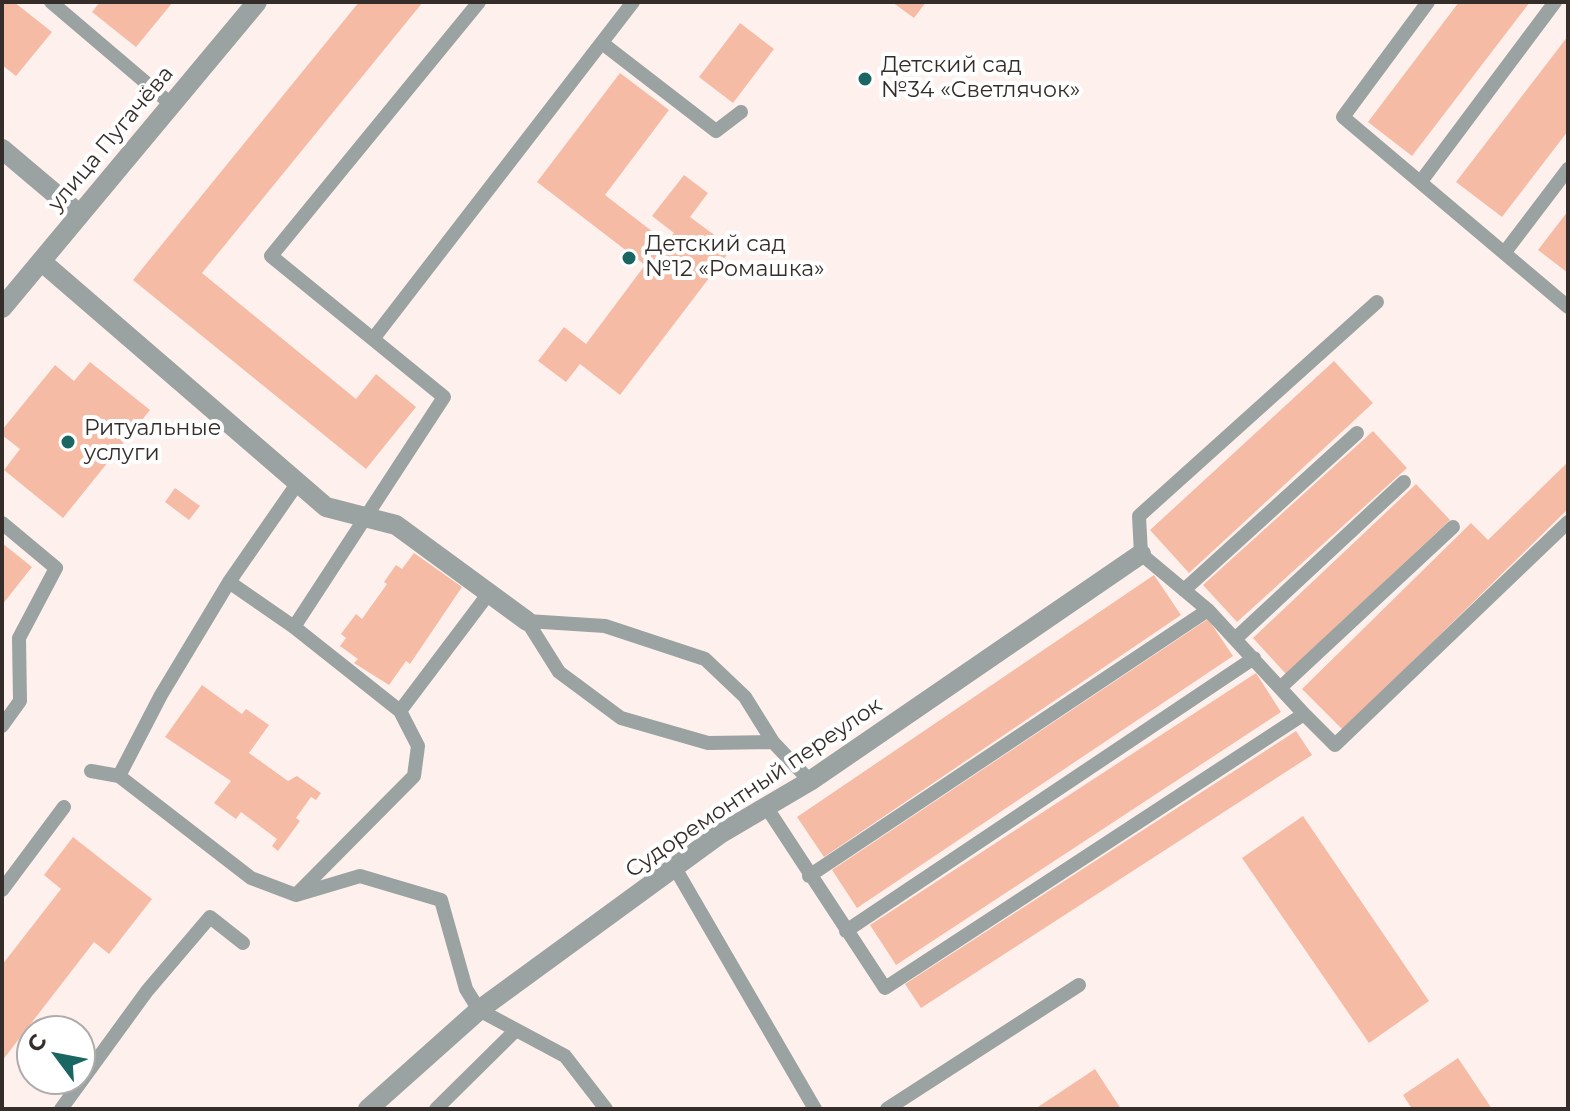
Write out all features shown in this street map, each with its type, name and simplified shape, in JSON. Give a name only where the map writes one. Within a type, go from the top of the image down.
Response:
[{"type":"street","name":"улица Пугачёва","points":[[2,308],[257,2]]},
{"type":"street","points":[[2,149],[79,214]]},
{"type":"street","points":[[41,261],[326,507],[396,525],[527,621]]},
{"type":"street","name":"Судоремонтный переулок","points":[[368,1109],[479,1010],[720,834],[810,781],[1141,554]]},
{"type":"lane","points":[[294,627],[444,397],[271,256],[479,2]]},
{"type":"lane","points":[[1428,2],[1343,117],[1422,180],[1568,307]]},
{"type":"lane","points":[[1422,180],[1555,2]]},
{"type":"lane","points":[[60,5],[171,104]]},
{"type":"lane","points":[[373,339],[602,43],[626,5]]},
{"type":"lane","points":[[602,43],[716,131],[741,112]]},
{"type":"lane","points":[[1505,252],[1568,169]]},
{"type":"lane","points":[[1377,302],[1139,516],[1141,554],[1208,610],[1335,745],[1568,522]]},
{"type":"lane","points":[[1184,590],[1357,433]]},
{"type":"lane","points":[[1235,639],[1404,482]]},
{"type":"lane","points":[[119,776],[161,695],[229,582],[297,484]]},
{"type":"lane","points":[[2,523],[56,568],[19,638],[20,701],[2,726]]},
{"type":"lane","points":[[1280,688],[1453,527]]},
{"type":"lane","points":[[229,582],[294,627],[400,711],[418,746],[414,776],[296,895]]},
{"type":"lane","points":[[400,711],[489,593]]},
{"type":"lane","points":[[809,876],[1208,610]]},
{"type":"lane","points":[[527,621],[559,672],[621,718],[708,743],[773,742]]},
{"type":"lane","points":[[527,621],[605,626],[705,659],[745,697],[773,742],[810,781]]},
{"type":"lane","points":[[846,931],[1254,658]]},
{"type":"lane","points":[[767,808],[885,988],[1304,714]]},
{"type":"lane","points":[[91,771],[119,776],[251,878],[296,895],[360,876],[441,900],[466,989],[479,1010],[565,1056],[606,1109]]},
{"type":"lane","points":[[2,890],[64,807]]},
{"type":"lane","points":[[675,868],[814,1101],[815,1109]]},
{"type":"lane","points":[[61,1109],[147,991],[210,917],[243,943]]},
{"type":"lane","points":[[887,1109],[1079,985]]},
{"type":"lane","points":[[436,1109],[516,1030]]},
{"type":"building","points":[[2,2],[14,2],[52,32],[16,76],[2,65]]},
{"type":"building","points":[[100,2],[173,2],[136,47],[92,12]]},
{"type":"building","points":[[359,2],[423,2],[202,273],[356,399],[376,374],[416,407],[366,469],[133,280]]},
{"type":"building","points":[[892,2],[926,2],[914,18]]},
{"type":"building","points":[[1459,2],[1530,2],[1412,156],[1368,122]]},
{"type":"building","points":[[740,23],[774,49],[733,103],[699,77]]},
{"type":"building","points":[[1568,36],[1568,131],[1502,217],[1456,182]]},
{"type":"building","points":[[620,73],[669,110],[605,195],[666,242],[674,233],[652,216],[684,175],[708,193],[690,217],[732,248],[620,395],[580,364],[566,382],[538,361],[564,327],[586,344],[645,265],[537,182]]},
{"type":"building","points":[[1568,211],[1568,273],[1538,250]]},
{"type":"building","points":[[1334,361],[1373,403],[1189,573],[1150,530]]},
{"type":"building","name":"Ритуальные услуги","points":[[90,362],[150,410],[63,518],[4,470],[20,449],[2,435],[2,430],[55,365],[74,381]]},
{"type":"building","points":[[1373,431],[1407,468],[1237,622],[1203,585]]},
{"type":"building","points":[[1568,462],[1568,509],[1343,730],[1302,689],[1471,523],[1488,540]]},
{"type":"building","points":[[1416,484],[1450,520],[1286,674],[1253,638]]},
{"type":"building","points":[[175,488],[200,506],[189,520],[165,502]]},
{"type":"building","points":[[2,543],[32,567],[2,605]]},
{"type":"building","points":[[414,553],[462,587],[410,664],[406,661],[389,685],[354,663],[358,659],[340,646],[346,638],[341,634],[356,614],[362,619],[387,584],[384,582],[396,565],[402,569]]},
{"type":"building","points":[[1154,575],[1181,615],[824,857],[797,817]]},
{"type":"building","points":[[1208,619],[1233,656],[857,908],[832,870]]},
{"type":"building","points":[[1256,673],[1281,712],[896,965],[870,925]]},
{"type":"building","points":[[202,685],[242,714],[246,709],[269,725],[249,753],[288,781],[297,776],[321,793],[316,800],[311,797],[296,818],[300,821],[278,851],[272,846],[277,839],[241,812],[236,819],[214,803],[231,781],[165,737]]},
{"type":"building","points":[[1296,731],[1312,755],[921,1008],[905,984]]},
{"type":"building","points":[[1303,816],[1429,1001],[1369,1043],[1242,858]]},
{"type":"building","points":[[73,837],[152,899],[109,954],[94,942],[38,1015],[16,1015],[16,1043],[2,1061],[2,965],[61,889],[44,875]]},
{"type":"building","points":[[1458,1058],[1492,1109],[1412,1109],[1403,1095]]},
{"type":"building","points":[[1095,1069],[1121,1109],[1035,1109]]},
{"type":"place","name":"Детский сад №34 «Светлячок»","points":[[865,79]]},
{"type":"place","name":"Детский сад №12 «Ромашка»","points":[[629,258]]},
{"type":"place","name":"Ритуальные услуги","points":[[68,442]]}]
